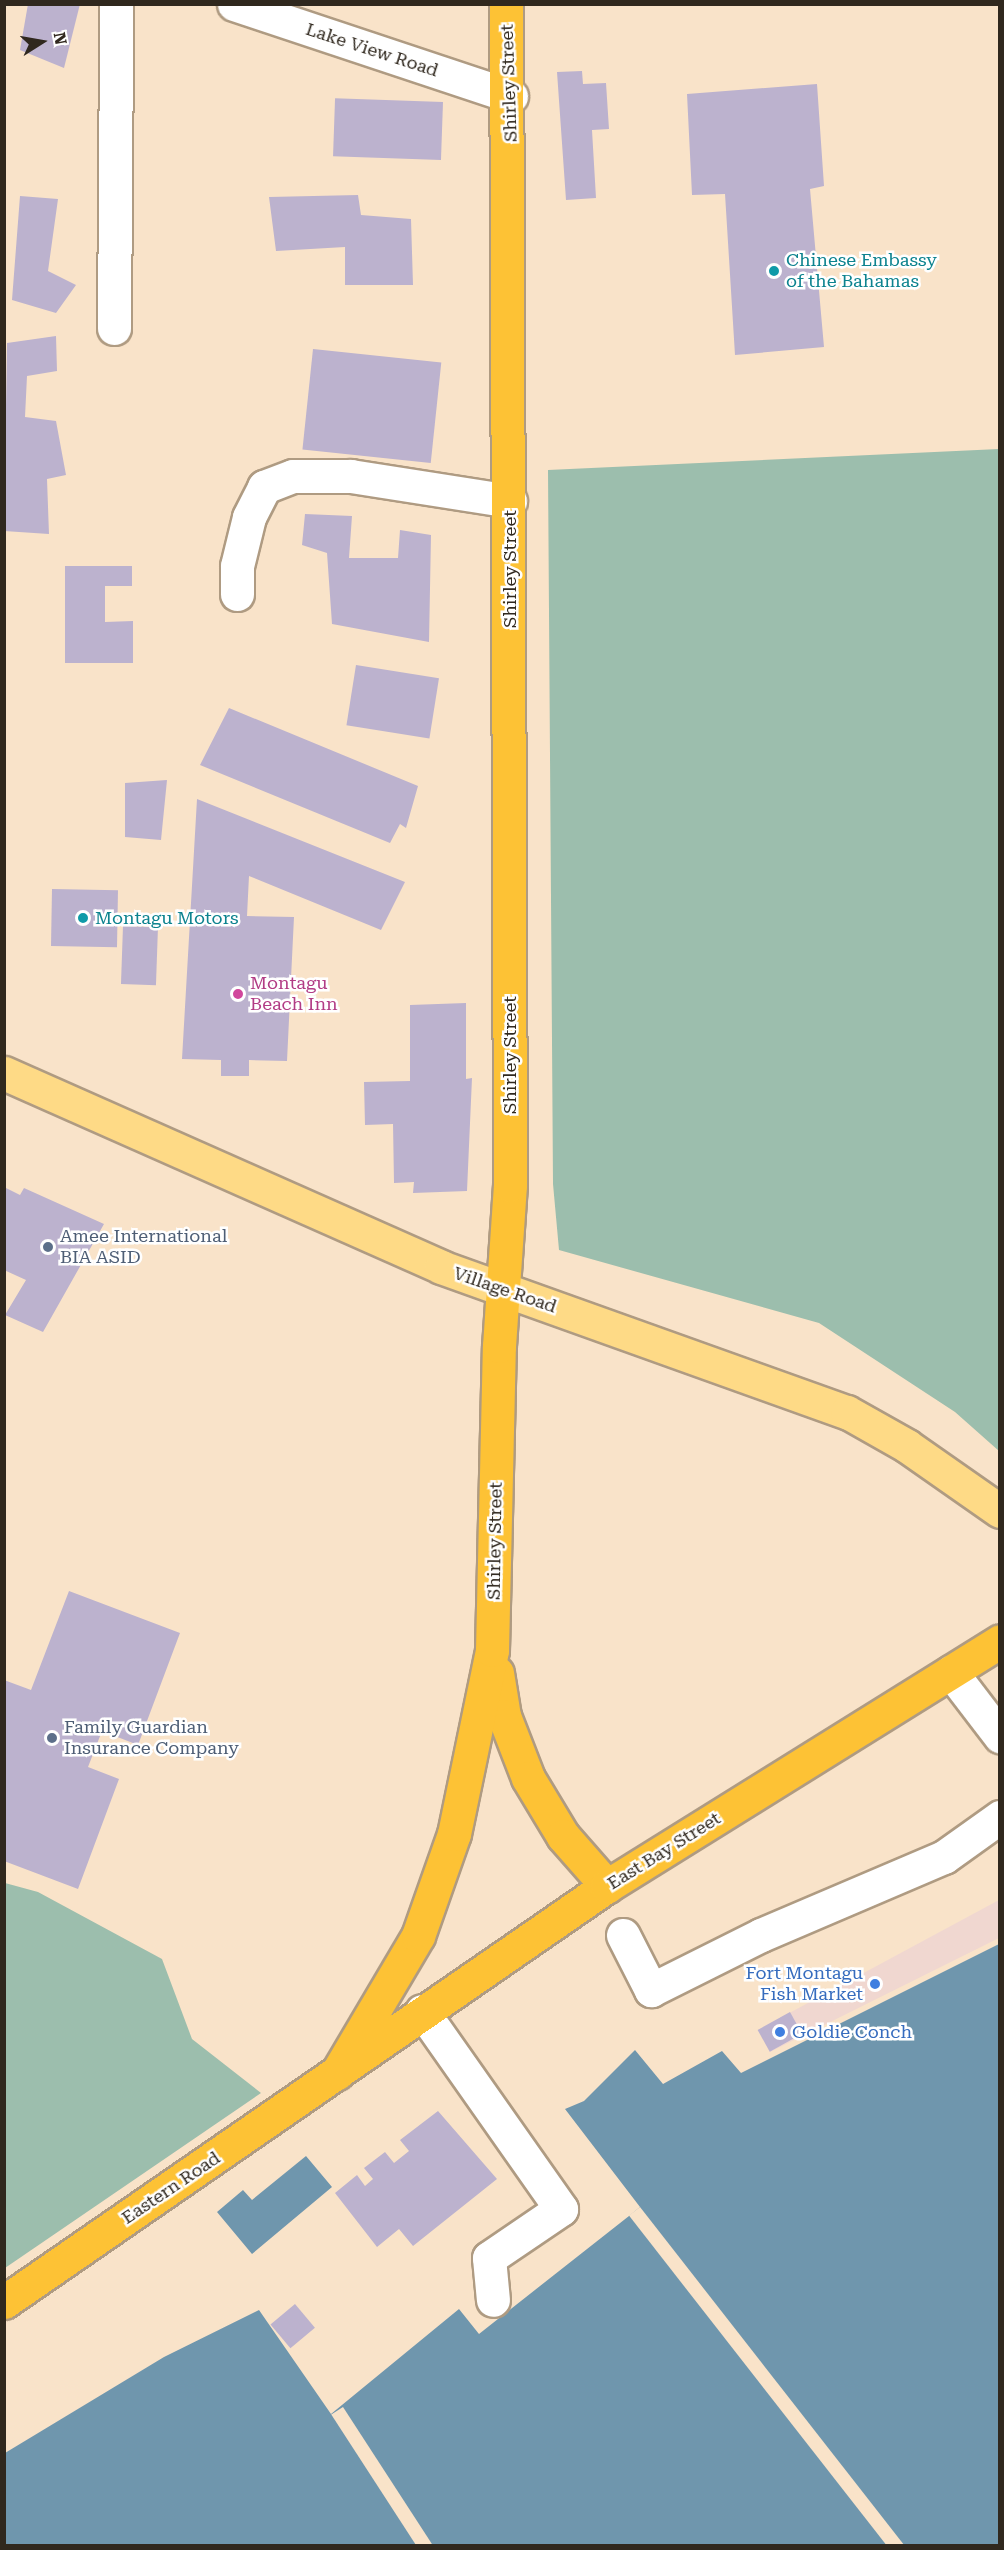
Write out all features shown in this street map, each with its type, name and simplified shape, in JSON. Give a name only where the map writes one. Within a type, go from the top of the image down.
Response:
[{"type":"highway","name":"Shirley Street","points":[[337,2073],[418,1936],[454,1834],[492,1650],[502,1291],[510,1185],[511,96],[506,4]]},
{"type":"highway","name":"East Bay Street","points":[[337,2073],[422,2011],[607,1886],[999,1641]]},
{"type":"highway","points":[[492,1650],[504,1716],[528,1778],[563,1836],[607,1886]]},
{"type":"highway","name":"Eastern Road","points":[[4,2302],[337,2073]]},
{"type":"main road","name":"Village Road","points":[[4,1073],[502,1291],[847,1412],[907,1446],[999,1511]]},
{"type":"street","points":[[114,328],[116,4]]},
{"type":"street","name":"Lake View Road","points":[[234,4],[511,96]]},
{"type":"street","points":[[237,594],[237,566],[249,517],[264,487],[293,476],[351,476],[510,501]]},
{"type":"street","points":[[951,1672],[999,1736]]},
{"type":"street","points":[[623,1935],[651,1990],[761,1935],[944,1857],[999,1817]]},
{"type":"street","points":[[422,2011],[561,2209],[489,2258],[493,2300]]},
{"type":"shaded area","name":"Fort Montagu Fish Market","points":[[999,1900],[999,1938],[770,2052],[758,2030]]},
{"type":"green space","points":[[1000,449],[999,1451],[955,1412],[819,1323],[559,1250],[553,1184],[548,470]]},
{"type":"green space","points":[[5,1883],[38,1892],[162,1959],[192,2039],[261,2093],[5,2268]]},
{"type":"water","points":[[999,1944],[999,2545],[5,2546],[5,2453],[164,2357],[259,2310],[331,2414],[459,2309],[479,2334],[629,2216],[640,2207],[565,2109],[584,2101],[635,2050],[663,2084],[722,2051],[741,2073]]},
{"type":"water","points":[[306,2156],[332,2187],[252,2254],[217,2212],[243,2190],[252,2200]]},
{"type":"pier","points":[[640,2207],[904,2545],[887,2546],[629,2216]]},
{"type":"pier","points":[[343,2407],[433,2545],[417,2546],[331,2415]]},
{"type":"building","points":[[28,4],[80,4],[64,68],[20,50]]},
{"type":"building","points":[[582,71],[583,84],[606,83],[609,129],[592,130],[596,198],[566,200],[557,72]]},
{"type":"building","name":"Chinese Embassy of the Bahamas","points":[[817,84],[824,186],[810,189],[824,347],[735,355],[725,194],[692,195],[687,94]]},
{"type":"building","points":[[335,98],[443,102],[441,160],[333,156]]},
{"type":"building","points":[[358,195],[361,215],[411,219],[413,285],[345,285],[345,247],[276,251],[269,197]]},
{"type":"building","points":[[20,196],[58,199],[48,271],[76,285],[56,313],[12,300]]},
{"type":"building","points":[[56,336],[57,371],[27,376],[25,417],[56,421],[66,475],[47,479],[49,534],[4,531],[7,343]]},
{"type":"building","points":[[313,349],[441,362],[431,463],[302,449]]},
{"type":"building","points":[[305,514],[352,516],[349,558],[398,558],[400,530],[431,535],[429,642],[332,624],[327,553],[302,545]]},
{"type":"building","points":[[65,566],[132,566],[132,586],[105,586],[105,622],[133,621],[133,663],[65,663]]},
{"type":"building","points":[[356,665],[439,678],[429,738],[346,725]]},
{"type":"building","points":[[229,708],[418,786],[406,828],[400,824],[390,843],[200,765]]},
{"type":"building","points":[[167,780],[161,840],[125,837],[125,783]]},
{"type":"building","name":"Montagu Beach Inn","points":[[197,799],[405,882],[381,930],[249,876],[247,916],[294,917],[287,1061],[249,1060],[249,1076],[221,1076],[221,1060],[182,1059]]},
{"type":"building","name":"Montagu Motors","points":[[52,889],[118,890],[117,947],[51,946]]},
{"type":"building","points":[[123,926],[158,927],[156,985],[121,984]]},
{"type":"building","points":[[466,1003],[466,1079],[472,1078],[467,1191],[413,1193],[414,1182],[394,1183],[393,1124],[365,1125],[364,1082],[410,1081],[410,1005]]},
{"type":"building","name":"Amee International BIA ASID","points":[[4,1187],[20,1195],[24,1188],[104,1224],[43,1332],[5,1315],[26,1280],[4,1270]]},
{"type":"building","name":"Family Guardian Insurance Company","points":[[69,1591],[180,1633],[138,1745],[102,1731],[88,1767],[119,1779],[78,1889],[4,1861],[4,1680],[31,1690]]},
{"type":"building","name":"Goldie Conch","points":[[790,2012],[802,2034],[770,2052],[758,2030]]},
{"type":"building","points":[[438,2111],[497,2179],[413,2246],[399,2229],[377,2247],[335,2193],[357,2175],[365,2186],[373,2179],[364,2168],[385,2152],[394,2163],[409,2151],[400,2140]]},
{"type":"building","points":[[295,2304],[315,2328],[290,2348],[270,2325]]},
{"type":"place","name":"Chinese Embassy of the Bahamas","points":[[774,271]]},
{"type":"place","name":"Montagu Motors","points":[[83,918]]},
{"type":"place","name":"Montagu Beach Inn","points":[[238,994]]},
{"type":"place","name":"Amee International BIA ASID","points":[[48,1247]]},
{"type":"place","name":"Family Guardian Insurance Company","points":[[52,1738]]},
{"type":"place","name":"Fort Montagu Fish Market","points":[[875,1984]]},
{"type":"place","name":"Goldie Conch","points":[[780,2032]]}]
